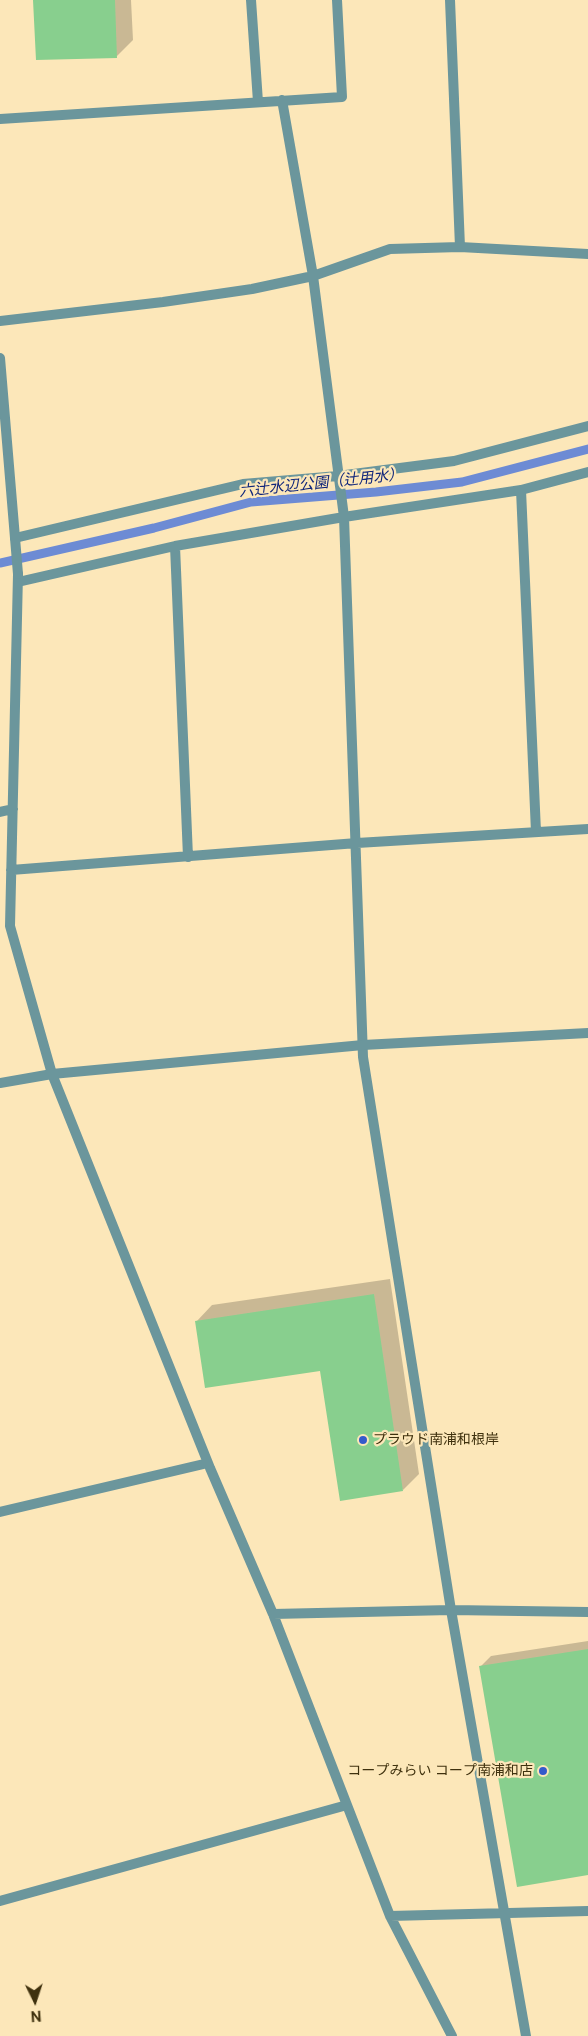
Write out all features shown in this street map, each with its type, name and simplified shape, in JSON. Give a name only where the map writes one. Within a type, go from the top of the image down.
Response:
[{"type":"street","points":[[251,0],[258,102]]},
{"type":"street","points":[[0,119],[342,97],[337,0]]},
{"type":"street","points":[[450,0],[460,247]]},
{"type":"street","points":[[282,100],[313,276],[344,517],[365,1067],[451,1610],[526,2036]]},
{"type":"street","points":[[0,321],[172,301],[252,289],[313,276],[390,249],[460,247],[588,254]]},
{"type":"street","points":[[0,358],[18,578],[10,926],[52,1074],[208,1463],[273,1614],[390,1916],[452,2036]]},
{"type":"street","points":[[15,538],[243,484],[339,479],[454,461],[588,426]]},
{"type":"street","points":[[18,578],[175,546],[344,517],[521,490],[588,472]]},
{"type":"street","points":[[521,490],[536,832]]},
{"type":"street","points":[[175,546],[188,856]]},
{"type":"street","points":[[0,812],[13,809]]},
{"type":"street","points":[[11,870],[357,843],[588,829]]},
{"type":"street","points":[[0,1084],[52,1074],[363,1045],[588,1033]]},
{"type":"street","points":[[0,1512],[208,1463]]},
{"type":"street","points":[[273,1614],[451,1610],[588,1612]]},
{"type":"street","points":[[0,1901],[347,1805]]},
{"type":"street","points":[[390,1916],[588,1911]]},
{"type":"building","points":[[33,0],[115,0],[117,58],[36,60]]},
{"type":"building","name":"プラウド南浦和根岸","points":[[374,1294],[403,1491],[340,1501],[320,1371],[205,1388],[195,1321]]},
{"type":"building","name":"コープみらい コープ南浦和店","points":[[588,1649],[588,1875],[517,1887],[479,1666]]},
{"type":"waterway","name":"六辻水辺公園（辻用水）","points":[[0,563],[154,528],[251,502],[376,492],[462,482],[588,449]]},
{"type":"place","name":"プラウド南浦和根岸","points":[[363,1440]]},
{"type":"place","name":"コープみらい コープ南浦和店","points":[[543,1771]]}]
